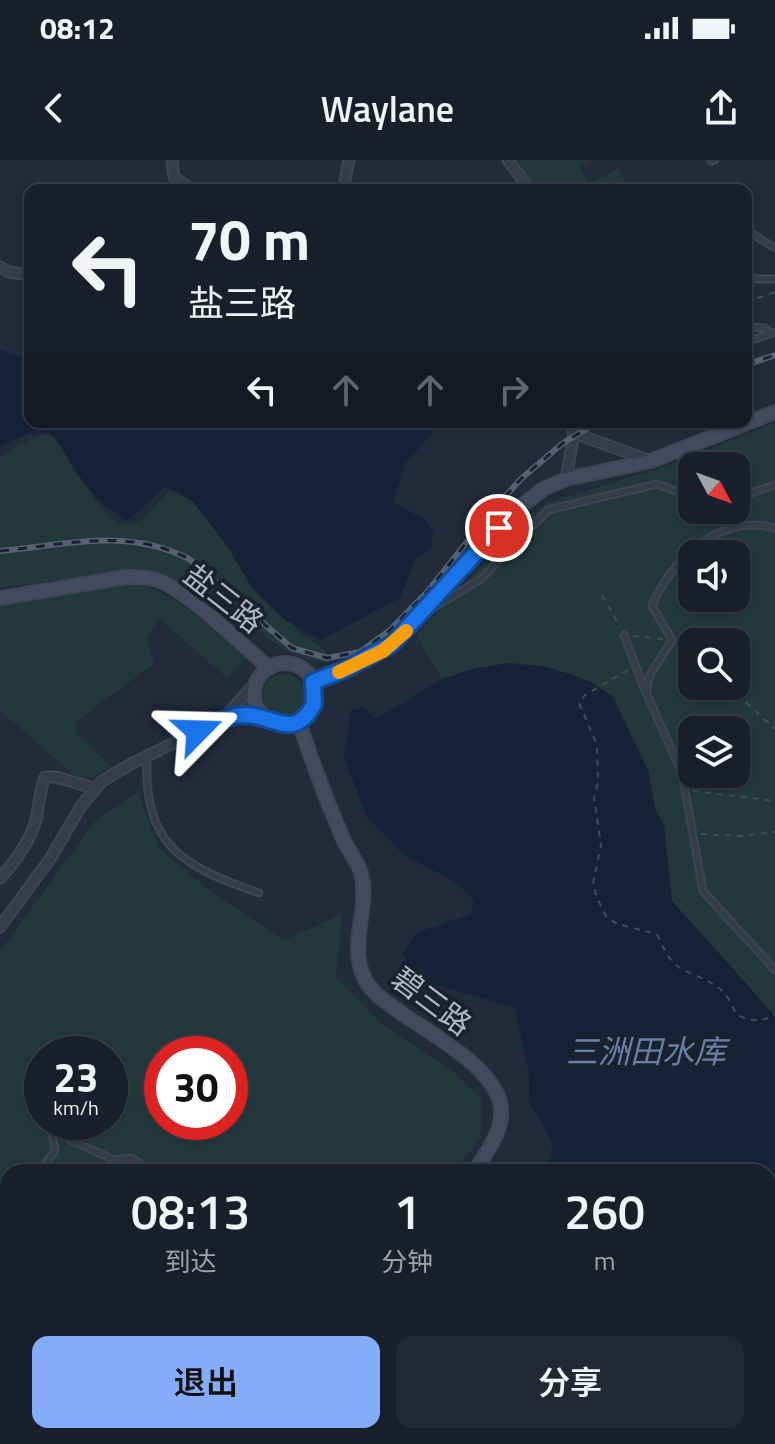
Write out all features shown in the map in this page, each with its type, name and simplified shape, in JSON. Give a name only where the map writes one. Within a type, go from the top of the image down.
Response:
[{"type":"main road","points":[[754,421],[775,412]]},
{"type":"main road","points":[[313,682],[383,651],[420,616],[519,506],[543,489],[566,479],[651,461],[736,428]]},
{"type":"main road","name":"盐三路","points":[[0,598],[126,577],[158,580],[188,599],[269,668]]},
{"type":"main road","points":[[291,664],[304,670],[313,682],[314,704],[299,722],[284,725],[269,721],[255,703],[258,680],[269,668],[291,664]]},
{"type":"main road","name":"碧三路","points":[[299,722],[315,772],[360,870],[365,892],[357,945],[364,978],[374,993],[455,1050],[492,1082],[499,1096],[502,1115],[497,1136],[479,1164]]},
{"type":"street","points":[[172,160],[174,177],[184,184]]},
{"type":"street","points":[[344,184],[349,160]]},
{"type":"street","points":[[508,160],[526,184]]},
{"type":"street","points":[[0,267],[24,274]]},
{"type":"street","points":[[566,479],[574,433],[571,428]]},
{"type":"street","points":[[574,433],[651,461]]},
{"type":"street","points":[[224,718],[258,680]]},
{"type":"street","points":[[0,927],[50,859],[94,788],[147,755],[224,718],[250,715],[269,721]]},
{"type":"street","points":[[0,878],[14,864],[37,817],[37,799],[45,777],[56,777],[94,788]]},
{"type":"lane","points":[[752,234],[775,248]]},
{"type":"lane","points":[[752,277],[775,279]]},
{"type":"lane","points":[[752,327],[765,328],[773,333]]},
{"type":"lane","points":[[752,340],[773,333]]},
{"type":"lane","points":[[752,416],[754,421]]},
{"type":"lane","points":[[420,616],[481,579],[548,510],[657,484],[678,492]]},
{"type":"lane","points":[[750,493],[775,485]]},
{"type":"lane","points":[[646,693],[650,675],[672,640],[652,606],[684,558],[703,541],[726,528],[749,523],[775,528]]},
{"type":"lane","points":[[624,635],[682,773],[703,891],[775,970]]},
{"type":"lane","points":[[147,755],[149,805],[158,831],[182,857],[209,874],[259,893]]},
{"type":"lane","points":[[45,1164],[55,1151],[53,1140]]},
{"type":"lane","points":[[70,1140],[115,1160],[131,1158],[141,1164]]},
{"type":"path","points":[[752,300],[775,292]]},
{"type":"path","points":[[602,595],[624,635],[672,640],[678,644]]},
{"type":"path","points":[[636,667],[615,676],[585,695],[579,703],[597,745],[598,782],[594,798],[601,845],[593,884],[597,898],[606,916],[617,924],[657,934],[677,966],[698,975],[725,994],[733,1011],[743,1018],[764,1021],[775,1015]]},
{"type":"path","points":[[743,700],[775,729]]},
{"type":"path","points":[[685,790],[775,801]]},
{"type":"path","points":[[693,833],[738,836],[775,832]]},
{"type":"green space","points":[[517,160],[593,160],[580,167],[589,183],[618,169],[626,184],[533,184]]},
{"type":"green space","points":[[775,423],[775,1016],[672,901],[664,826],[655,809],[648,770],[547,667],[509,663],[473,669],[442,679],[416,635],[533,512],[547,503],[678,461],[678,524],[750,524],[750,452],[701,452]]},
{"type":"green space","points":[[42,434],[60,441],[92,495],[114,519],[125,524],[142,519],[169,491],[187,494],[204,512],[262,593],[301,633],[325,650],[329,663],[295,655],[281,647],[218,592],[205,605],[173,581],[156,573],[135,569],[0,588],[0,459],[9,450]]},
{"type":"green space","points":[[124,583],[158,591],[174,600],[246,658],[227,678],[160,619],[146,637],[154,664],[75,722],[77,734],[112,768],[81,781],[0,711],[0,600]]},
{"type":"green space","points":[[284,674],[299,680],[305,695],[299,710],[284,716],[269,710],[263,695],[269,680]]},
{"type":"green space","points":[[138,792],[159,849],[213,893],[284,940],[342,914],[336,977],[383,1025],[448,1067],[482,1099],[481,1139],[459,1164],[0,1164],[0,951],[95,821]]},
{"type":"water","points":[[0,350],[24,357],[24,428],[40,428],[0,447]]},
{"type":"water","points":[[40,428],[427,428],[432,434],[406,462],[393,502],[425,520],[433,531],[431,547],[414,561],[400,598],[321,640],[284,619],[252,588],[228,547],[193,502],[166,486],[127,521],[93,493],[47,431]]},
{"type":"water","name":"三洲田水库","points":[[509,663],[547,667],[591,682],[613,697],[648,770],[655,809],[664,825],[672,901],[775,1016],[775,1164],[549,1164],[553,1143],[529,1101],[529,1074],[515,1008],[418,979],[403,953],[416,933],[471,914],[474,901],[459,884],[403,854],[367,817],[344,757],[351,711],[363,707],[376,719],[442,679],[473,669]]},
{"type":"railway","points":[[752,363],[775,355]]},
{"type":"railway","points":[[0,551],[96,541],[143,543],[166,549],[189,559],[292,648],[327,658],[360,652],[389,631],[428,591],[522,478],[563,443],[588,428]]},
{"type":"slow traffic","points":[[339,672],[383,651],[406,631]]},
{"type":"route","points":[[198,731],[224,718],[237,716],[250,715],[284,725],[299,722],[314,704],[313,682],[372,657],[392,644],[499,528]]}]
